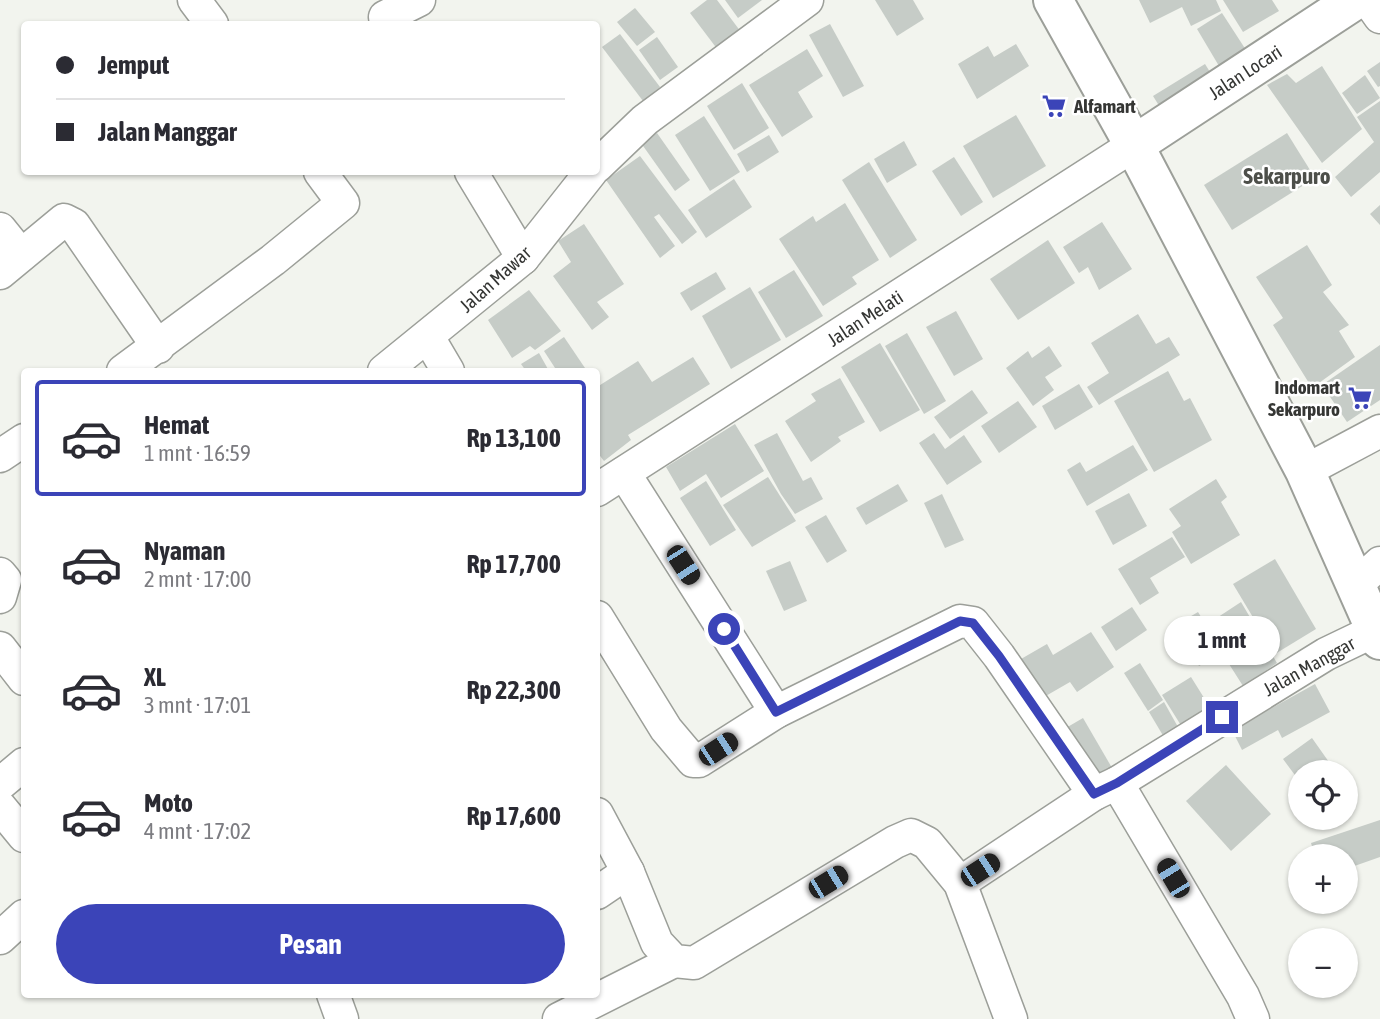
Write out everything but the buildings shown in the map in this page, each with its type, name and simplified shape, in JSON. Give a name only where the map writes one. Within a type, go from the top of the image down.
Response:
[{"type":"main road","points":[[1054,0],[1134,145],[1304,471],[1368,574],[1378,635]]},
{"type":"main road","name":"Jalan Locari","points":[[1134,145],[1355,0]]},
{"type":"street","points":[[194,0],[210,21]]},
{"type":"street","points":[[383,14],[419,0]]},
{"type":"street","points":[[600,163],[645,120],[807,0]]},
{"type":"street","points":[[1368,0],[1380,17]]},
{"type":"street","name":"Jalan Melati","points":[[600,488],[1134,145]]},
{"type":"street","points":[[127,368],[273,260],[343,203],[322,175]]},
{"type":"street","points":[[473,175],[523,258]]},
{"type":"street","name":"Jalan Mawar","points":[[388,368],[523,258],[590,175]]},
{"type":"street","points":[[0,229],[10,264],[64,220],[72,222],[158,346]]},
{"type":"street","points":[[428,337],[446,368]]},
{"type":"street","points":[[1304,471],[1380,431]]},
{"type":"street","points":[[624,473],[776,712]]},
{"type":"street","points":[[0,574],[5,580],[0,597]]},
{"type":"street","points":[[600,622],[666,729],[693,761],[699,761],[776,712],[960,621],[973,623],[1105,789],[1243,996],[1253,1019]]},
{"type":"street","name":"Jalan Manggar","points":[[960,883],[1105,789],[1315,662],[1378,635]]},
{"type":"street","points":[[0,648],[21,674]]},
{"type":"street","points":[[0,784],[21,766]]},
{"type":"street","points":[[0,807],[21,832]]},
{"type":"street","points":[[600,820],[628,872],[657,943],[674,961]]},
{"type":"street","points":[[559,1019],[674,961],[694,963],[911,835],[927,843],[960,883],[1011,1019]]},
{"type":"street","points":[[600,891],[628,872]]},
{"type":"street","points":[[0,938],[21,919]]},
{"type":"street","points":[[334,998],[342,1019]]},
{"type":"place","name":"Alfamart","points":[[1054,106]]},
{"type":"place","name":"Indomart Sekarpuro","points":[[1360,398]]},
{"type":"district","name":"Sekarpuro","points":[[1287,176]]},
{"type":"route","points":[[724,629],[776,712],[960,621],[973,623],[999,656],[1094,794],[1117,783],[1222,717]]}]
